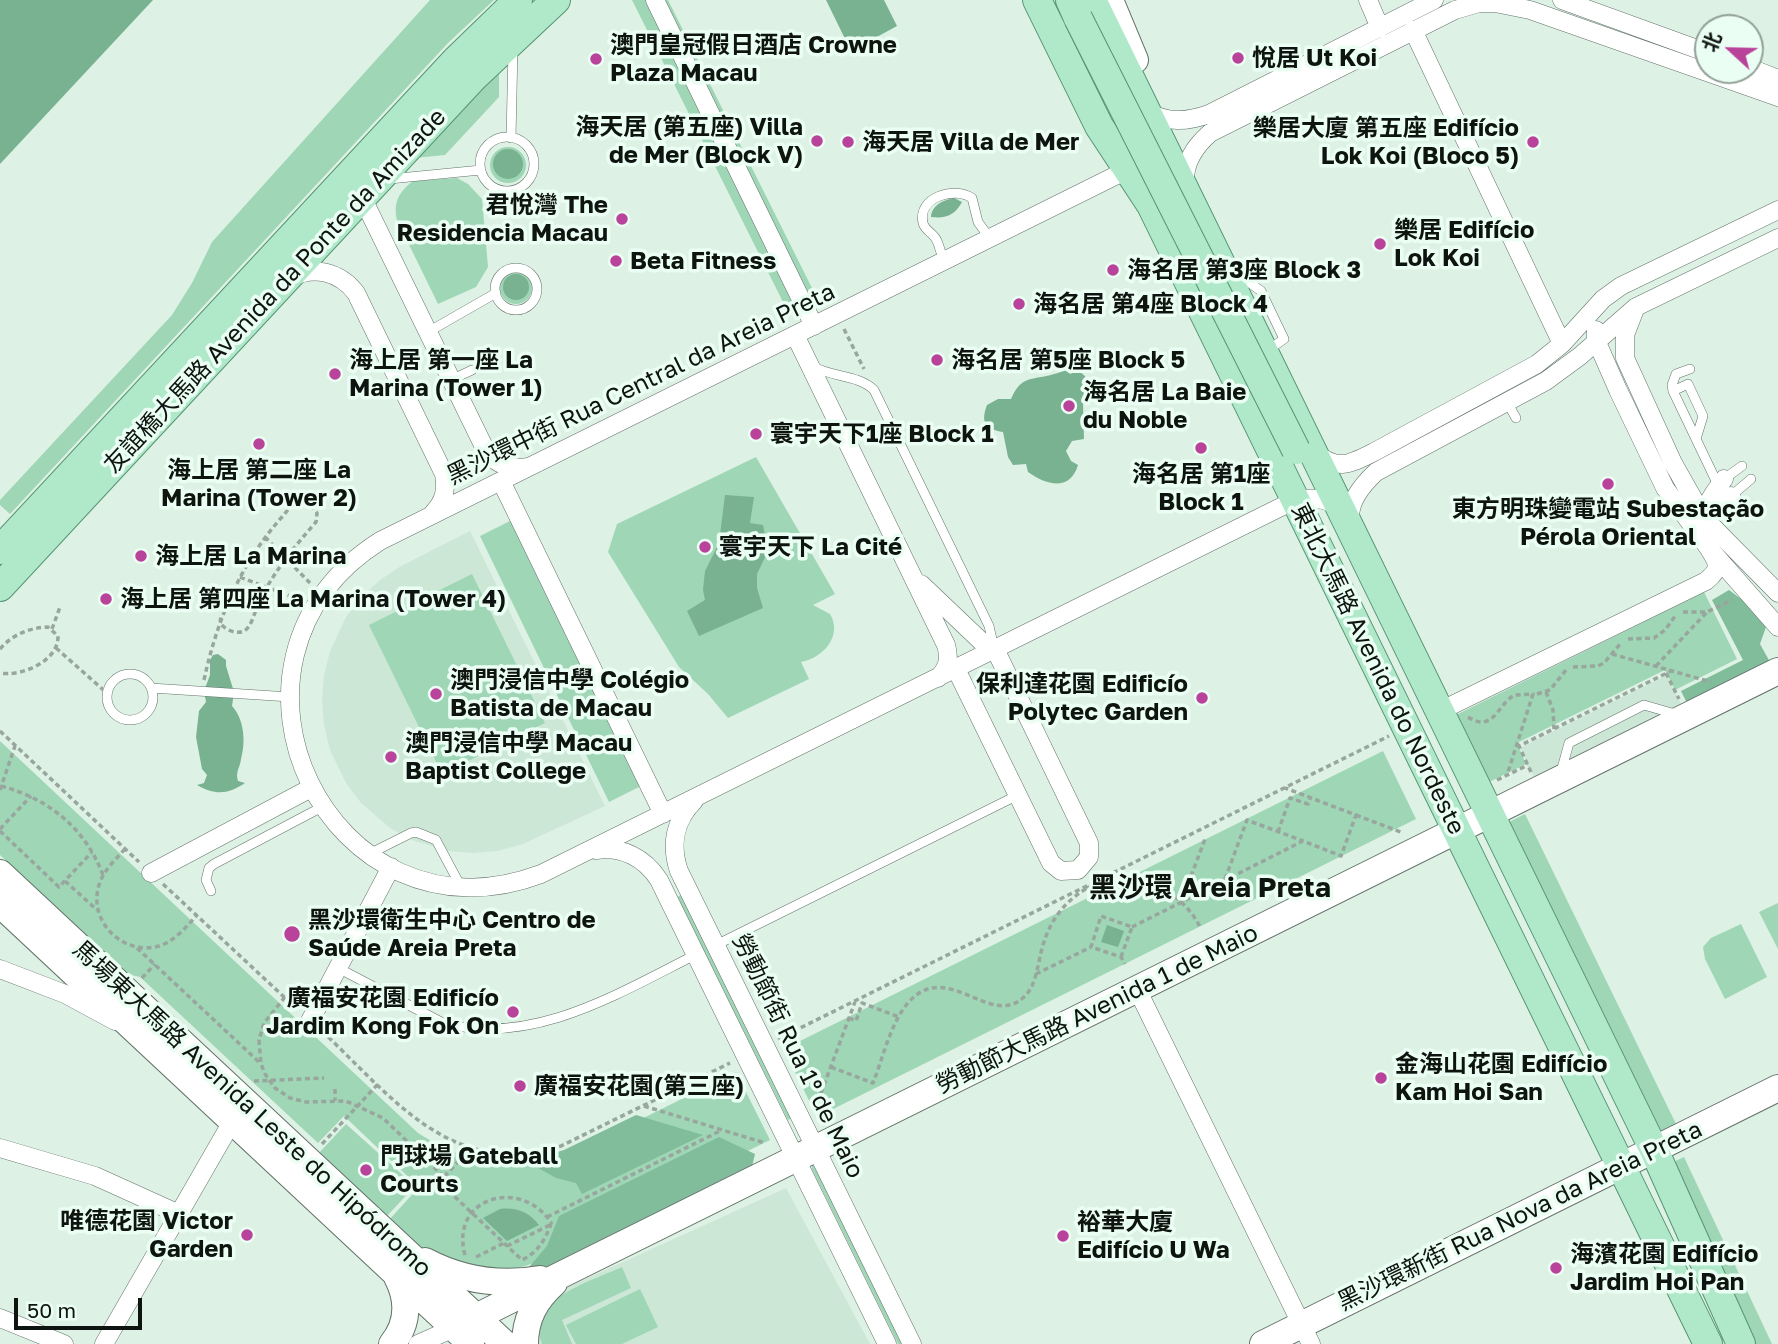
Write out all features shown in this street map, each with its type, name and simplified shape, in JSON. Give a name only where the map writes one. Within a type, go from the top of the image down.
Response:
[{"type":"main road","name":"友誼橋大馬路 Avenida da Ponte da Amizade","points":[[0,550],[456,60],[518,0]]},
{"type":"main road","name":"友誼橋大馬路 Avenida da Ponte da Amizade","points":[[0,587],[474,77],[556,0]]},
{"type":"main road","name":"東北大馬路 Avenida do Nordeste","points":[[1037,0],[1099,127],[1151,205],[1708,1344]]},
{"type":"main road","points":[[1110,0],[1132,51],[1151,119]]},
{"type":"main road","name":"東北大馬路 Avenida do Nordeste","points":[[1078,5],[1151,119],[1264,352],[1305,451],[1347,521],[1654,1150],[1741,1344]]},
{"type":"main road","points":[[1078,5],[1305,451],[1300,461],[1302,479],[1295,500]]},
{"type":"main road","name":"勞動節大馬路 Avenida 1 de Maio","points":[[467,1330],[578,1266],[1457,831],[1484,802],[1558,780],[1778,671]]},
{"type":"main road","name":"馬場東大馬路 Avenida Leste do Hipódromo","points":[[0,873],[223,1082],[239,1111],[392,1270],[467,1330],[505,1344]]},
{"type":"main road","name":"馬場東大馬路 Avenida Leste do Hipódromo","points":[[0,904],[137,1032],[239,1111],[391,1238],[467,1330]]},
{"type":"main road","name":"黑沙環新街 Rua Nova da Areia Preta","points":[[1263,1344],[1306,1334],[1621,1166],[1778,1088]]},
{"type":"main road","points":[[391,1238],[440,1269],[481,1280],[538,1280],[578,1266]]},
{"type":"main road","points":[[525,1344],[529,1318],[538,1299],[578,1266]]},
{"type":"main road","points":[[392,1270],[401,1285],[406,1302],[405,1320],[392,1344]]},
{"type":"street","points":[[655,0],[814,326]]},
{"type":"street","points":[[1368,0],[1380,28]]},
{"type":"street","points":[[1151,119],[1191,121],[1218,110],[1434,0]]},
{"type":"street","points":[[1562,0],[1694,48]]},
{"type":"street","points":[[1185,191],[1185,169],[1196,148],[1210,133],[1413,30],[1455,10],[1479,3],[1513,6],[1778,97]]},
{"type":"street","points":[[1413,30],[1562,344]]},
{"type":"street","name":"黑沙環中街 Rua Central da Areia Preta","points":[[1151,119],[1154,139],[1149,153],[1139,164],[380,541],[363,553],[341,573],[319,601],[297,651],[290,697],[294,741],[311,788],[322,807],[343,832],[369,854],[391,867],[419,878],[461,886],[493,886],[523,880],[541,874],[706,793],[1295,500],[1317,498],[1331,502],[1347,521]]},
{"type":"street","points":[[1093,187],[1115,183],[1129,186],[1142,194],[1151,205]]},
{"type":"street","points":[[370,188],[428,332],[484,447],[501,465],[513,468],[531,466]]},
{"type":"street","points":[[1305,451],[1331,464],[1340,466],[1352,463],[1537,364],[1562,344],[1603,299],[1621,286],[1778,210]]},
{"type":"street","points":[[1347,521],[1354,500],[1367,480],[1376,472],[1512,410],[1636,307],[1778,238]]},
{"type":"street","points":[[280,286],[297,274],[318,271],[338,276],[351,286],[432,449],[445,481],[445,493],[440,504],[428,517]]},
{"type":"street","points":[[1440,711],[1706,580],[1713,575],[1717,565],[1716,557],[1665,488],[1596,340],[1598,313],[1603,299]]},
{"type":"street","points":[[1636,307],[1625,335],[1625,358],[1673,463],[1704,518],[1778,593]]},
{"type":"street","points":[[795,335],[947,649],[947,666],[938,678]]},
{"type":"street","points":[[500,481],[663,814]]},
{"type":"street","points":[[1725,491],[1708,502],[1704,518],[1707,546],[1778,627]]},
{"type":"street","points":[[911,574],[984,644],[995,649],[1089,843],[1090,854],[1084,866],[1068,872],[1053,865],[956,668]]},
{"type":"street","points":[[151,873],[311,788]]},
{"type":"street","name":"勞動節街 Rua 1º de Maio","points":[[706,793],[685,812],[676,833],[676,862],[716,945],[887,1344]]},
{"type":"street","name":"勞動節街 Rua 1º de Maio","points":[[580,855],[603,849],[632,855],[653,871],[745,1055],[806,1154],[912,1344]]},
{"type":"street","points":[[310,1021],[391,867]]},
{"type":"street","points":[[667,898],[667,892],[673,884],[680,883],[688,888]]},
{"type":"street","name":"馬場東大馬路 Avenida Leste do Hipódromo","points":[[0,970],[65,994],[137,1032]]},
{"type":"street","points":[[1137,989],[1306,1334]]},
{"type":"street","points":[[104,1344],[239,1111]]},
{"type":"street","points":[[0,1148],[95,1176],[179,1214]]},
{"type":"street","points":[[0,1318],[64,1344]]},
{"type":"street","points":[[418,1344],[467,1330]]},
{"type":"lane","points":[[511,138],[513,40]]},
{"type":"lane","points":[[511,138],[525,144],[533,155],[534,170],[528,182],[513,191],[500,190],[487,182],[481,170],[482,156],[487,147],[498,139],[511,138]]},
{"type":"lane","points":[[370,188],[481,170]]},
{"type":"lane","points":[[947,259],[941,255],[935,237],[924,227],[923,218],[929,204],[942,194],[958,192],[972,198],[978,222],[986,233],[986,241]]},
{"type":"lane","points":[[510,268],[526,270],[532,274],[537,284],[534,299],[521,309],[505,307],[496,293],[498,278],[510,268]]},
{"type":"lane","points":[[428,332],[496,293]]},
{"type":"lane","points":[[809,363],[826,373],[863,382],[874,390],[989,626],[995,649]]},
{"type":"lane","points":[[1690,369],[1676,374],[1673,391],[1725,491]]},
{"type":"lane","points":[[452,380],[472,370]]},
{"type":"lane","points":[[1673,391],[1688,384],[1703,416],[1696,439]]},
{"type":"lane","points":[[1725,491],[1742,466]]},
{"type":"lane","points":[[1725,491],[1751,479]]},
{"type":"lane","points":[[128,674],[142,677],[151,688],[153,696],[149,710],[136,719],[129,720],[115,714],[110,708],[107,694],[114,681],[128,674]]},
{"type":"lane","points":[[151,688],[290,697]]},
{"type":"lane","points":[[716,945],[1018,795]]},
{"type":"lane","points":[[211,891],[206,880],[209,868],[214,864],[322,807]]},
{"type":"lane","points":[[369,854],[411,833],[426,836],[439,843],[461,886]]},
{"type":"lane","points":[[338,968],[443,1023],[460,1028],[482,1029],[526,1025],[569,1014],[605,1000],[695,955]]},
{"type":"path","points":[[837,314],[874,390]]},
{"type":"path","points":[[445,481],[492,458]]},
{"type":"path","points":[[201,691],[221,617],[240,576],[265,537],[296,502],[304,499],[309,502],[317,513],[317,519],[267,587],[246,630],[240,632],[224,628],[220,623],[221,617]]},
{"type":"path","points":[[265,537],[286,558],[319,601]]},
{"type":"path","points":[[240,576],[267,587],[319,601]]},
{"type":"path","points":[[1656,666],[1707,612],[1748,591]]},
{"type":"path","points":[[52,629],[61,607]]},
{"type":"path","points":[[1537,694],[1546,692],[1569,668],[1598,666],[1604,663],[1624,640],[1647,639],[1660,635],[1679,613],[1707,612]]},
{"type":"path","points":[[0,649],[9,639],[26,630],[44,627],[52,629],[58,636],[55,648],[42,662],[25,671],[0,673]]},
{"type":"path","points":[[55,648],[107,694]]},
{"type":"path","points":[[1612,654],[1740,690]]},
{"type":"path","points":[[968,692],[1006,673]]},
{"type":"path","points":[[1666,673],[1686,717]]},
{"type":"path","points":[[1546,692],[1553,710],[1553,729]]},
{"type":"path","points":[[1468,717],[1487,721],[1514,695],[1533,694],[1507,775],[1484,802]]},
{"type":"path","points":[[0,731],[118,842]]},
{"type":"path","points":[[15,746],[1,788],[31,796],[59,813],[75,827],[103,875]]},
{"type":"path","points":[[1507,775],[1528,765]]},
{"type":"path","points":[[1284,788],[1431,843]]},
{"type":"path","points":[[31,796],[0,830],[59,887],[92,852]]},
{"type":"path","points":[[1278,832],[1290,798],[1308,804],[1310,798]]},
{"type":"path","points":[[1225,881],[1247,820],[1341,856],[1356,815]]},
{"type":"path","points":[[1182,902],[1205,839]]},
{"type":"path","points":[[1125,964],[1122,957],[1132,927],[1303,841]]},
{"type":"path","points":[[125,849],[103,875],[97,891],[99,912],[103,923],[113,935],[126,944],[158,946],[172,940],[197,915],[427,1128],[447,1140],[471,1148],[492,1153],[515,1154],[550,1150],[572,1142],[745,1055]]},
{"type":"path","points":[[831,1067],[873,1083],[899,1017],[909,1002],[922,993],[938,988],[954,988],[993,1006],[1016,1003],[1026,996],[1036,974],[1043,941],[1055,916],[1086,887],[1113,880],[1141,881],[1167,891],[1182,902],[1200,927]]},
{"type":"path","points":[[65,881],[99,912]]},
{"type":"path","points":[[1091,947],[1101,916],[1132,927]]},
{"type":"path","points":[[135,946],[261,1064],[275,1088],[290,1098],[306,1102],[346,1101],[383,1118],[444,1178]]},
{"type":"path","points":[[1036,974],[1091,947],[1122,957]]},
{"type":"path","points":[[261,1064],[259,1040],[264,1023],[285,997]]},
{"type":"path","points":[[814,1110],[856,1000]]},
{"type":"path","points":[[849,1018],[856,1021],[862,1003],[899,1017]]},
{"type":"path","points":[[223,1082],[324,1078]]},
{"type":"path","points":[[320,1146],[378,1084]]},
{"type":"path","points":[[335,1089],[335,1102]]},
{"type":"path","points":[[644,1106],[765,1143]]},
{"type":"path","points":[[547,1216],[722,1130]]},
{"type":"path","points":[[471,1148],[439,1182],[471,1213],[523,1260],[531,1256],[544,1241],[552,1224]]},
{"type":"path","points":[[512,1196],[527,1200],[547,1216],[552,1224],[467,1261],[462,1246],[465,1224],[471,1213],[484,1202],[512,1196]]},
{"type":"shaded area","points":[[0,0],[153,0],[0,164]]},
{"type":"shaded area","points":[[430,0],[494,0],[448,43],[10,514],[0,505],[0,500],[172,315],[192,283],[212,242]]},
{"type":"shaded area","points":[[632,0],[668,0],[816,296],[787,310]]},
{"type":"shaded area","points":[[826,0],[884,0],[897,26],[851,51]]},
{"type":"shaded area","points":[[499,57],[499,97],[445,155],[404,159]]},
{"type":"shaded area","points":[[508,147],[521,152],[526,165],[521,178],[508,183],[495,178],[490,165],[495,152]]},
{"type":"shaded area","points":[[508,149],[514,150],[522,158],[522,170],[514,178],[508,179],[502,178],[494,170],[493,164],[494,158],[502,150]]},
{"type":"shaded area","points":[[457,178],[468,184],[482,199],[488,267],[476,287],[438,304],[397,220],[397,203],[401,193],[413,181]]},
{"type":"shaded area","points":[[954,198],[962,202],[953,213],[946,217],[931,217],[933,209],[939,204]]},
{"type":"shaded area","points":[[516,272],[527,277],[532,288],[527,299],[516,304],[505,299],[500,288],[505,277]]},
{"type":"shaded area","points":[[516,274],[525,278],[529,287],[525,296],[516,300],[507,296],[503,287],[507,278]]},
{"type":"shaded area","points":[[1076,368],[1087,378],[1089,393],[1083,403],[1084,439],[1072,441],[1066,451],[1071,461],[1078,465],[1074,474],[1063,483],[1050,483],[1028,472],[1026,464],[1013,465],[1008,457],[1003,432],[986,424],[985,411],[987,405],[998,399],[1011,399],[1019,386],[1028,380]]},
{"type":"shaded area","points":[[756,457],[835,594],[813,605],[830,614],[834,630],[829,645],[823,651],[801,662],[809,679],[728,718],[708,694],[679,667],[608,552],[617,524]]},
{"type":"shaded area","points":[[725,495],[754,497],[750,523],[763,525],[768,551],[757,574],[757,588],[763,608],[699,636],[687,611],[705,600],[705,571],[719,543]]},
{"type":"shaded area","points":[[514,519],[643,785],[609,802],[480,536]]},
{"type":"shaded area","name":"澳門浸信中學 Colégio Batista de Macau","points":[[470,531],[605,806],[523,844],[498,851],[473,853],[448,851],[412,840],[390,828],[361,803],[346,783],[330,750],[322,700],[330,651],[346,617],[361,597],[401,566]]},
{"type":"shaded area","points":[[472,574],[545,723],[442,774],[369,625]]},
{"type":"shaded area","points":[[1729,590],[1752,607],[1766,627],[1760,644],[1770,662],[1689,707],[1681,691],[1743,660],[1712,600]]},
{"type":"shaded area","points":[[1704,592],[1737,659],[1675,690],[1665,670],[1517,743],[1526,764],[1489,782],[1456,715]]},
{"type":"shaded area","points":[[218,654],[226,660],[234,692],[232,706],[243,731],[237,778],[245,783],[221,792],[210,791],[197,785],[204,783],[207,775],[202,769],[196,737],[199,711],[206,702],[204,691],[210,675],[210,660],[213,655]]},
{"type":"shaded area","points":[[1667,675],[1682,706],[1535,779],[1520,748]]},
{"type":"shaded area","points":[[0,741],[418,1133],[437,1144],[474,1159],[493,1162],[552,1159],[573,1153],[736,1072],[770,1140],[567,1240],[542,1259],[526,1266],[477,1272],[445,1263],[423,1249],[389,1220],[419,1187],[344,1116],[318,1143],[140,977],[127,974],[0,855]]},
{"type":"shaded area","points":[[1383,751],[1416,819],[817,1117],[784,1049]]},
{"type":"shaded area","points":[[1525,814],[1676,1124],[1653,1136],[1503,825]]},
{"type":"shaded area","points":[[683,894],[794,1117],[788,1120],[677,897]]},
{"type":"shaded area","points":[[1778,903],[1778,949],[1759,912]]},
{"type":"shaded area","points":[[1741,924],[1767,977],[1725,999],[1705,959],[1703,947],[1711,938]]},
{"type":"shaded area","points":[[1107,925],[1124,931],[1118,947],[1101,942]]},
{"type":"shaded area","points":[[636,1115],[703,1135],[582,1194],[576,1183],[556,1178],[533,1165],[534,1159],[564,1150]]},
{"type":"shaded area","name":"門球場 Gateball Courts","points":[[346,1124],[415,1186],[387,1216],[318,1154]]},
{"type":"shaded area","points":[[719,1137],[755,1154],[750,1175],[584,1259],[523,1274],[547,1246],[559,1216]]},
{"type":"shaded area","points":[[1684,1157],[1772,1344],[1752,1344],[1665,1166]]},
{"type":"shaded area","points":[[812,1162],[907,1344],[898,1344],[812,1169]]},
{"type":"shaded area","points":[[786,1188],[870,1344],[537,1344],[535,1322],[557,1292]]},
{"type":"shaded area","points":[[500,1209],[522,1211],[539,1225],[507,1241],[483,1218]]},
{"type":"shaded area","points":[[622,1267],[631,1288],[562,1320],[572,1344],[542,1344],[538,1322],[542,1312],[550,1304],[573,1288]]},
{"type":"shaded area","points":[[640,1289],[658,1327],[622,1344],[576,1344],[566,1325]]},
{"type":"place","name":"悅居 Ut Koi","points":[[1238,58]]},
{"type":"place","name":"澳門皇冠假日酒店 Crowne Plaza Macau","points":[[596,59]]},
{"type":"place","name":"海天居 (第五座) Villa de Mer (Block V)","points":[[817,141]]},
{"type":"place","name":"海天居 Villa de Mer","points":[[848,142]]},
{"type":"place","name":"樂居大廈 第五座 Edifício Lok Koi (Bloco 5)","points":[[1533,142]]},
{"type":"place","name":"君悅灣 The Residencia Macau","points":[[622,219]]},
{"type":"place","name":"樂居 Edifício Lok Koi","points":[[1380,244]]},
{"type":"place","name":"Beta Fitness","points":[[616,261]]},
{"type":"place","name":"海名居 第3座 Block 3","points":[[1113,270]]},
{"type":"place","name":"海名居 第4座 Block 4","points":[[1019,304]]},
{"type":"place","name":"海名居 第5座 Block 5","points":[[937,360]]},
{"type":"place","name":"海上居 第一座 La Marina (Tower 1)","points":[[335,374]]},
{"type":"place","name":"海名居 La Baie du Noble","points":[[1069,406]]},
{"type":"place","name":"寰宇天下1座 Block 1","points":[[756,434]]},
{"type":"place","name":"海上居 第二座 La Marina (Tower 2)","points":[[259,444]]},
{"type":"place","name":"海名居 第1座 Block 1","points":[[1201,448]]},
{"type":"place","name":"東方明珠變電站 Subestação Pérola Oriental","points":[[1608,484]]},
{"type":"place","name":"寰宇天下 La Cité","points":[[705,547]]},
{"type":"place","name":"海上居 La Marina","points":[[141,556]]},
{"type":"place","name":"海上居 第四座 La Marina (Tower 4)","points":[[106,599]]},
{"type":"place","name":"澳門浸信中學 Colégio Batista de Macau","points":[[436,694]]},
{"type":"place","name":"保利達花園 Edificío Polytec Garden","points":[[1202,698]]},
{"type":"place","name":"澳門浸信中學 Macau Baptist College","points":[[391,757]]},
{"type":"place","name":"黑沙環衛生中心 Centro de Saúde Areia Preta","points":[[292,934]]},
{"type":"place","name":"廣福安花園 Edificío Jardim Kong Fok On","points":[[513,1012]]},
{"type":"place","name":"金海山花園 Edifício Kam Hoi San","points":[[1381,1078]]},
{"type":"place","name":"廣福安花園(第三座)","points":[[520,1086]]},
{"type":"place","name":"門球場 Gateball Courts","points":[[366,1170]]},
{"type":"place","name":"唯德花園 Victor Garden","points":[[247,1235]]},
{"type":"place","name":"裕華大廈 Edifício U Wa","points":[[1063,1236]]},
{"type":"place","name":"海濱花園 Edifício Jardim Hoi Pan","points":[[1556,1268]]},
{"type":"district","name":"黑沙環 Areia Preta","points":[[1210,888]]}]
